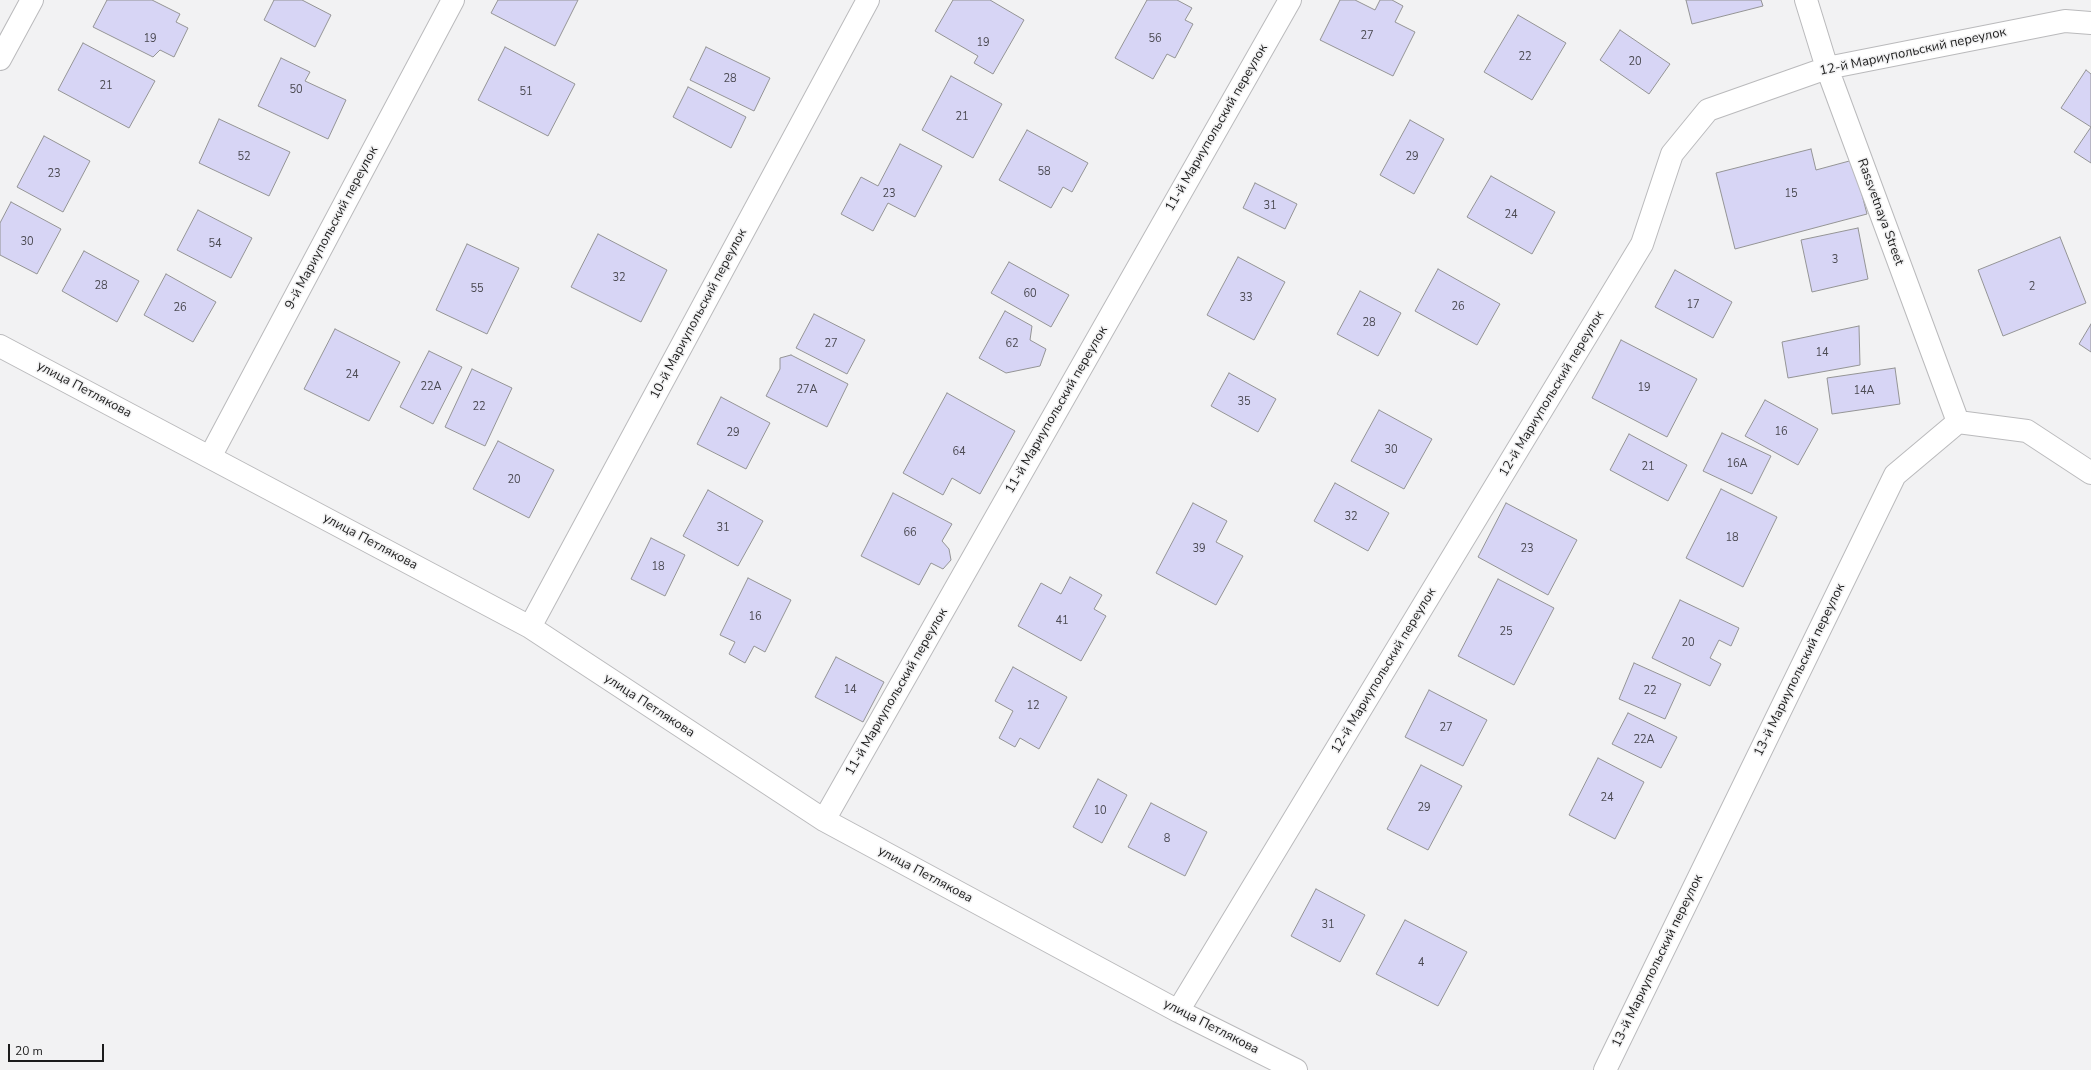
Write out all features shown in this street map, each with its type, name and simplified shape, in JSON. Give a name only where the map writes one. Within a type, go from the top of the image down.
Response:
[{"type":"street","points":[[0,59],[32,0]]},
{"type":"street","name":"9-й Мариупольский переулок","points":[[210,457],[453,0]]},
{"type":"street","name":"10-й Мариупольский переулок","points":[[530,627],[868,0]]},
{"type":"street","name":"11-й Мариупольский переулок","points":[[824,820],[1290,0]]},
{"type":"street","name":"Rassvetnaya Street","points":[[1806,0],[1828,68],[1958,422]]},
{"type":"street","name":"12-й Мариупольский переулок","points":[[1178,1012],[1642,244],[1672,154],[1708,110],[1828,68],[2065,21],[2091,23]]},
{"type":"street","name":"улица Петлякова","points":[[0,346],[530,627],[824,820],[1178,1012],[1296,1070]]},
{"type":"street","points":[[1958,422],[2027,431],[2091,473]]},
{"type":"street","name":"13-й Мариупольский переулок","points":[[1605,1070],[1895,475],[1958,422]]},
{"type":"building","points":[[107,0],[152,0],[180,14],[176,22],[188,28],[174,57],[160,50],[153,57],[93,27]]},
{"type":"building","points":[[274,0],[302,0],[331,15],[315,47],[264,20]]},
{"type":"building","points":[[498,0],[578,0],[555,46],[491,13]]},
{"type":"building","points":[[953,0],[990,0],[1024,20],[993,74],[974,63],[978,56],[935,31]]},
{"type":"building","points":[[1147,0],[1177,0],[1192,8],[1185,20],[1193,24],[1175,58],[1167,54],[1153,79],[1115,58]]},
{"type":"building","points":[[1340,0],[1355,0],[1375,10],[1380,0],[1392,0],[1403,6],[1395,22],[1415,32],[1393,76],[1320,40]]},
{"type":"building","points":[[1686,0],[1761,0],[1763,6],[1692,24]]},
{"type":"building","points":[[1518,15],[1566,43],[1532,100],[1484,72]]},
{"type":"building","points":[[1620,30],[1670,64],[1649,94],[1600,60]]},
{"type":"building","points":[[83,43],[155,81],[129,128],[58,90]]},
{"type":"building","points":[[505,47],[575,84],[548,136],[478,100]]},
{"type":"building","points":[[706,47],[770,78],[754,111],[690,80]]},
{"type":"building","points":[[281,58],[310,72],[305,81],[346,100],[328,139],[258,106]]},
{"type":"building","points":[[2086,70],[2091,74],[2091,127],[2061,108]]},
{"type":"building","points":[[951,76],[1002,104],[973,158],[922,130]]},
{"type":"building","points":[[688,87],[746,117],[731,148],[673,117]]},
{"type":"building","points":[[219,119],[290,152],[269,196],[199,163]]},
{"type":"building","points":[[1410,120],[1444,139],[1414,194],[1380,175]]},
{"type":"building","points":[[2091,127],[2091,163],[2074,152]]},
{"type":"building","points":[[1027,130],[1088,163],[1072,192],[1063,187],[1051,208],[999,180]]},
{"type":"building","points":[[44,136],[90,161],[63,212],[17,187]]},
{"type":"building","points":[[900,144],[942,166],[915,217],[888,203],[873,231],[841,214],[861,177],[878,186]]},
{"type":"building","points":[[1811,149],[1816,170],[1853,160],[1867,214],[1735,249],[1716,173]]},
{"type":"building","points":[[1491,176],[1555,212],[1532,254],[1467,217]]},
{"type":"building","points":[[1255,183],[1297,204],[1285,229],[1243,208]]},
{"type":"building","points":[[11,202],[61,229],[37,274],[0,255],[0,223]]},
{"type":"building","points":[[198,210],[252,238],[231,278],[177,250]]},
{"type":"building","points":[[1858,228],[1868,279],[1812,292],[1801,240]]},
{"type":"building","points":[[598,234],[667,270],[641,322],[571,287]]},
{"type":"building","points":[[2060,237],[2086,303],[2003,336],[1978,270]]},
{"type":"building","points":[[467,244],[519,268],[487,334],[436,310]]},
{"type":"building","points":[[84,251],[139,281],[117,322],[62,291]]},
{"type":"building","points":[[1238,257],[1285,282],[1254,340],[1207,315]]},
{"type":"building","points":[[1009,262],[1069,295],[1051,327],[991,293]]},
{"type":"building","points":[[1438,269],[1500,304],[1477,345],[1415,311]]},
{"type":"building","points":[[1675,270],[1732,302],[1713,338],[1655,307]]},
{"type":"building","points":[[166,274],[216,302],[193,342],[144,315]]},
{"type":"building","points":[[1360,291],[1401,313],[1378,356],[1337,334]]},
{"type":"building","points":[[1005,311],[1032,326],[1030,340],[1046,349],[1040,366],[1006,373],[979,358]]},
{"type":"building","points":[[814,314],[865,340],[847,374],[796,348]]},
{"type":"building","points":[[2091,324],[2091,352],[2079,344]]},
{"type":"building","points":[[1859,326],[1860,365],[1788,378],[1782,342]]},
{"type":"building","points":[[335,329],[400,362],[369,421],[304,389]]},
{"type":"building","points":[[1621,340],[1697,379],[1667,437],[1592,398]]},
{"type":"building","points":[[429,351],[462,367],[433,424],[400,407]]},
{"type":"building","points":[[791,355],[848,384],[827,427],[766,396],[780,369],[780,358]]},
{"type":"building","points":[[1895,368],[1900,404],[1832,414],[1827,378]]},
{"type":"building","points":[[472,369],[512,388],[485,446],[445,427]]},
{"type":"building","points":[[1229,373],[1276,399],[1258,432],[1211,406]]},
{"type":"building","points":[[947,393],[1015,431],[980,494],[952,478],[943,495],[903,473]]},
{"type":"building","points":[[721,397],[770,423],[746,469],[697,444]]},
{"type":"building","points":[[1765,400],[1818,429],[1798,465],[1745,436]]},
{"type":"building","points":[[1379,410],[1432,439],[1404,489],[1351,461]]},
{"type":"building","points":[[1722,433],[1771,456],[1752,494],[1703,471]]},
{"type":"building","points":[[1629,434],[1687,465],[1668,501],[1610,470]]},
{"type":"building","points":[[498,441],[554,470],[529,518],[473,489]]},
{"type":"building","points":[[1335,483],[1389,513],[1368,551],[1314,521]]},
{"type":"building","points":[[1721,489],[1777,517],[1743,587],[1686,558]]},
{"type":"building","points":[[708,490],[763,521],[738,566],[683,536]]},
{"type":"building","points":[[893,493],[952,524],[942,541],[949,549],[951,560],[943,569],[931,563],[919,585],[861,556]]},
{"type":"building","points":[[1193,503],[1227,521],[1216,542],[1243,556],[1216,605],[1156,573]]},
{"type":"building","points":[[1506,503],[1577,540],[1548,595],[1478,557]]},
{"type":"building","points":[[651,538],[685,555],[665,596],[631,579]]},
{"type":"building","points":[[1070,577],[1102,595],[1094,609],[1106,616],[1081,661],[1018,626],[1041,583],[1061,594]]},
{"type":"building","points":[[748,578],[791,600],[765,652],[754,646],[745,663],[729,654],[735,642],[720,635]]},
{"type":"building","points":[[1498,579],[1554,608],[1514,685],[1458,656]]},
{"type":"building","points":[[1680,600],[1739,628],[1731,646],[1719,640],[1710,658],[1721,664],[1710,686],[1652,658]]},
{"type":"building","points":[[836,657],[884,682],[863,722],[815,697]]},
{"type":"building","points":[[1634,663],[1681,684],[1665,719],[1619,699]]},
{"type":"building","points":[[1013,667],[1067,697],[1039,749],[1020,738],[1015,747],[999,738],[1013,711],[995,701]]},
{"type":"building","points":[[1429,690],[1487,720],[1463,766],[1405,737]]},
{"type":"building","points":[[1628,713],[1677,737],[1661,768],[1612,744]]},
{"type":"building","points":[[1598,758],[1644,782],[1615,839],[1569,815]]},
{"type":"building","points":[[1421,765],[1462,786],[1428,850],[1387,829]]},
{"type":"building","points":[[1098,779],[1127,795],[1102,843],[1073,827]]},
{"type":"building","points":[[1151,803],[1207,832],[1185,876],[1128,847]]},
{"type":"building","points":[[1316,889],[1365,915],[1340,962],[1291,936]]},
{"type":"building","points":[[1405,920],[1467,952],[1438,1006],[1376,974]]}]
